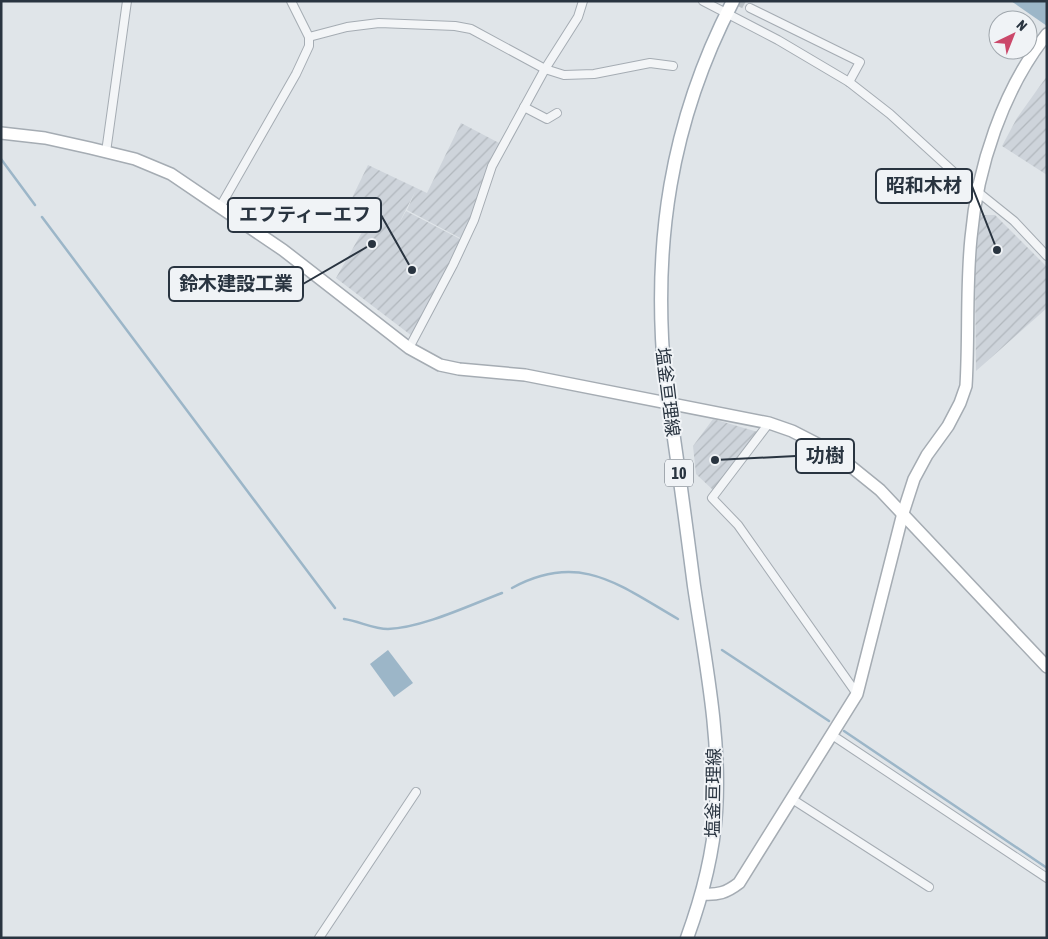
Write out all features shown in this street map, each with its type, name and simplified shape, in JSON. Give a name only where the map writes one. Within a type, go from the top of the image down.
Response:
[{"type":"main road","name":"塩釜亘理線","points":[[687,938],[702,894],[711,850],[716,813],[716,762],[708,687],[661,342],[662,238],[679,138],[703,65],[733,1]]},
{"type":"street","points":[[106,152],[127,1]]},
{"type":"street","points":[[220,207],[296,74],[309,46],[309,38],[291,1]]},
{"type":"street","points":[[409,348],[453,265],[474,220],[492,166],[544,69],[578,17],[583,1]]},
{"type":"street","points":[[703,1],[778,40],[849,82],[890,114],[979,194],[1014,221],[1047,256]]},
{"type":"street","points":[[750,8],[860,62],[849,82]]},
{"type":"street","points":[[309,38],[347,27],[379,23],[455,26],[471,29],[544,69],[564,75],[594,74],[650,63],[673,66]]},
{"type":"street","points":[[702,894],[715,895],[727,892],[739,883],[857,694],[903,513],[914,478],[948,426],[966,386],[970,245],[990,146],[1003,111],[1025,67],[1044,37]]},
{"type":"street","points":[[524,107],[547,119],[557,113]]},
{"type":"street","points":[[1,133],[45,138],[155,166],[283,250],[409,348],[431,361],[450,368],[525,375],[669,402],[769,423],[792,431],[833,452],[860,472],[903,513],[1047,668]]},
{"type":"street","points":[[769,423],[712,498],[738,525],[857,694]]},
{"type":"street","points":[[832,735],[1047,878]]},
{"type":"street","points":[[319,938],[416,792]]},
{"type":"street","points":[[792,799],[929,887]]},
{"type":"shaded area","points":[[1047,76],[1047,175],[1002,146],[1017,118]]},
{"type":"shaded area","points":[[461,123],[501,144],[462,239],[407,210],[415,192],[397,227],[406,211],[462,240],[412,336],[336,278],[374,211],[351,200],[368,165],[427,193]]},
{"type":"shaded area","points":[[980,215],[995,215],[1047,267],[1047,308],[976,371],[975,271]]},
{"type":"shaded area","points":[[713,419],[758,432],[713,490],[696,474],[693,446]]},
{"type":"water","points":[[1011,1],[1047,1],[1047,26],[1038,20],[1038,10],[1024,10]]},
{"type":"water","points":[[388,650],[413,683],[394,697],[370,664]]},
{"type":"waterway","points":[[1,159],[35,205]]},
{"type":"waterway","points":[[42,217],[335,608]]},
{"type":"waterway","points":[[512,588],[536,577],[558,572],[579,573],[617,584],[678,619]]},
{"type":"waterway","points":[[344,619],[382,629],[401,628],[446,615],[502,593]]},
{"type":"waterway","points":[[722,650],[829,721]]},
{"type":"waterway","points":[[844,731],[1047,868]]},
{"type":"tunnel","points":[[737,1],[750,8]]},
{"type":"place","name":"鈴木建設工業","points":[[372,244]]},
{"type":"place","name":"昭和木材","points":[[997,250]]},
{"type":"place","name":"エフティーエフ","points":[[412,270]]},
{"type":"place","name":"功樹","points":[[715,460]]}]
